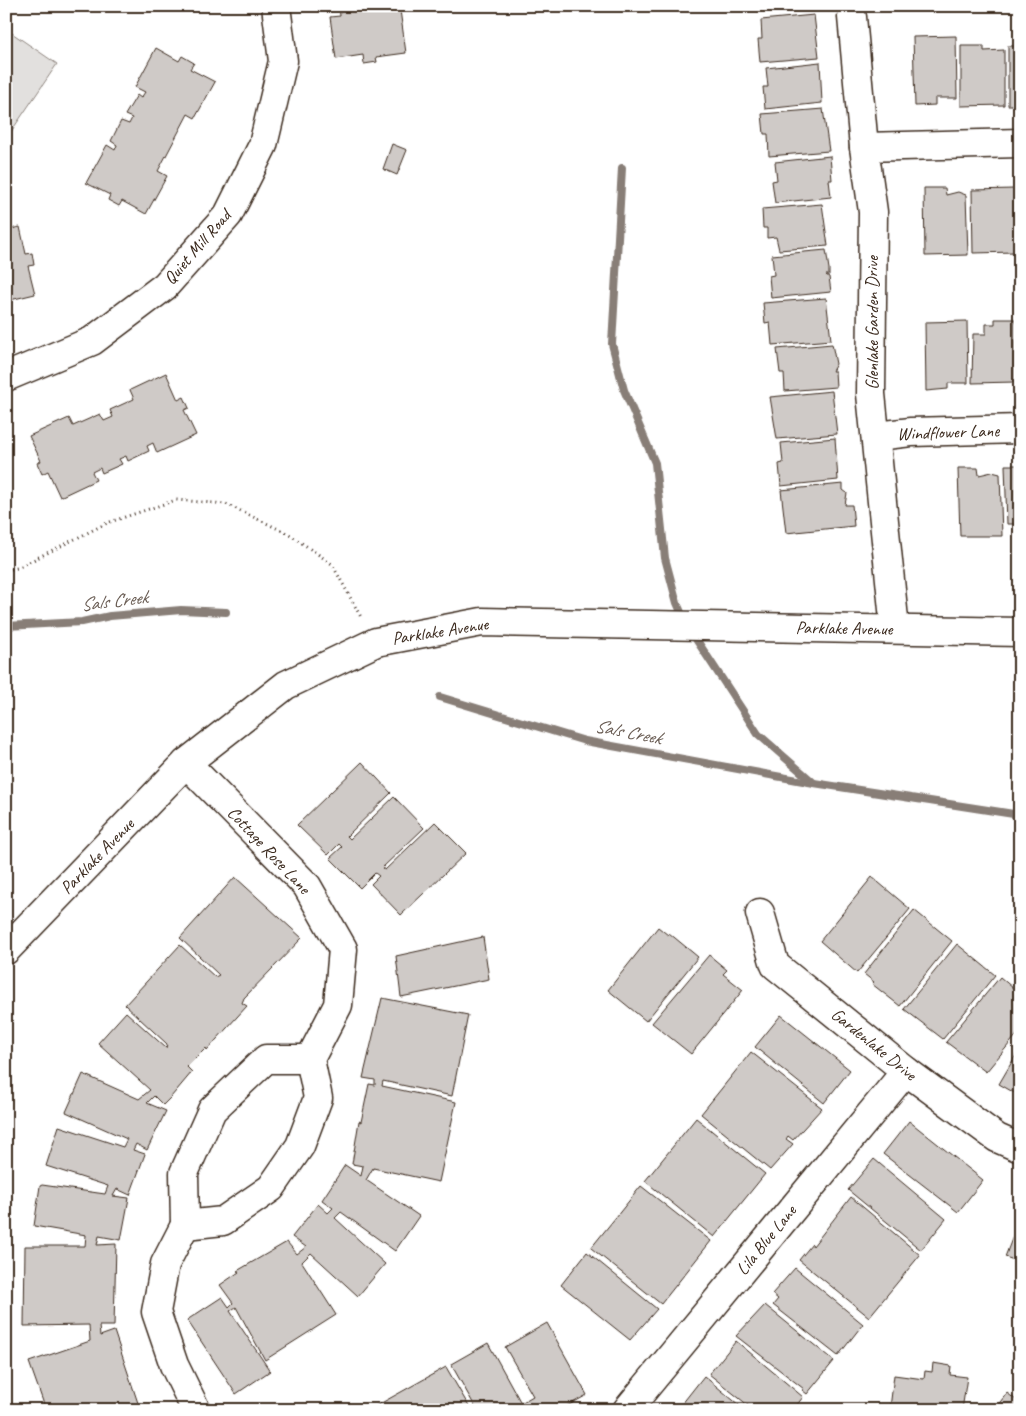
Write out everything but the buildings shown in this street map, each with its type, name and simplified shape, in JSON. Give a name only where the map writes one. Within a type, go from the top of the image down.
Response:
[{"type":"street","name":"Quiet Mill Road","points":[[6,377],[92,341],[165,286],[228,215],[262,145],[283,60],[276,6]]},
{"type":"street","name":"Glenlake Garden Drive","points":[[852,17],[864,147],[873,212],[871,394],[877,436],[895,629]]},
{"type":"street","points":[[864,147],[1020,144]]},
{"type":"street","name":"Windflower Lane","points":[[877,436],[911,432],[1020,430]]},
{"type":"street","name":"Parklake Avenue","points":[[6,950],[186,763],[286,685],[376,642],[482,622],[1020,632]]},
{"type":"street","name":"Cottage Rose Lane","points":[[186,763],[307,886],[343,949],[338,1005],[310,1059]]},
{"type":"street","name":"Gardenlake Drive","points":[[760,913],[775,965],[906,1071],[997,1138],[1020,1148]]},
{"type":"street","points":[[185,1225],[222,1221],[271,1188],[300,1146],[318,1098],[310,1059],[266,1059],[212,1110],[184,1173],[185,1225],[165,1264],[156,1312],[174,1365],[196,1410]]},
{"type":"street","name":"Lila Blue Lane","points":[[627,1410],[906,1071]]},
{"type":"path","points":[[6,570],[17,568],[107,523],[176,500],[226,504],[289,534],[332,564],[376,642]]},
{"type":"shaded area","points":[[6,29],[57,64],[6,139]]},
{"type":"waterway","points":[[622,168],[612,344],[624,390],[655,463],[665,558],[677,603],[685,621]]},
{"type":"waterway","name":"Sals Creek","points":[[6,626],[82,622],[110,616],[181,610],[226,612]]},
{"type":"waterway","points":[[692,633],[758,734],[814,783]]},
{"type":"waterway","name":"Sals Creek","points":[[440,697],[585,741],[814,783],[1020,815]]}]
